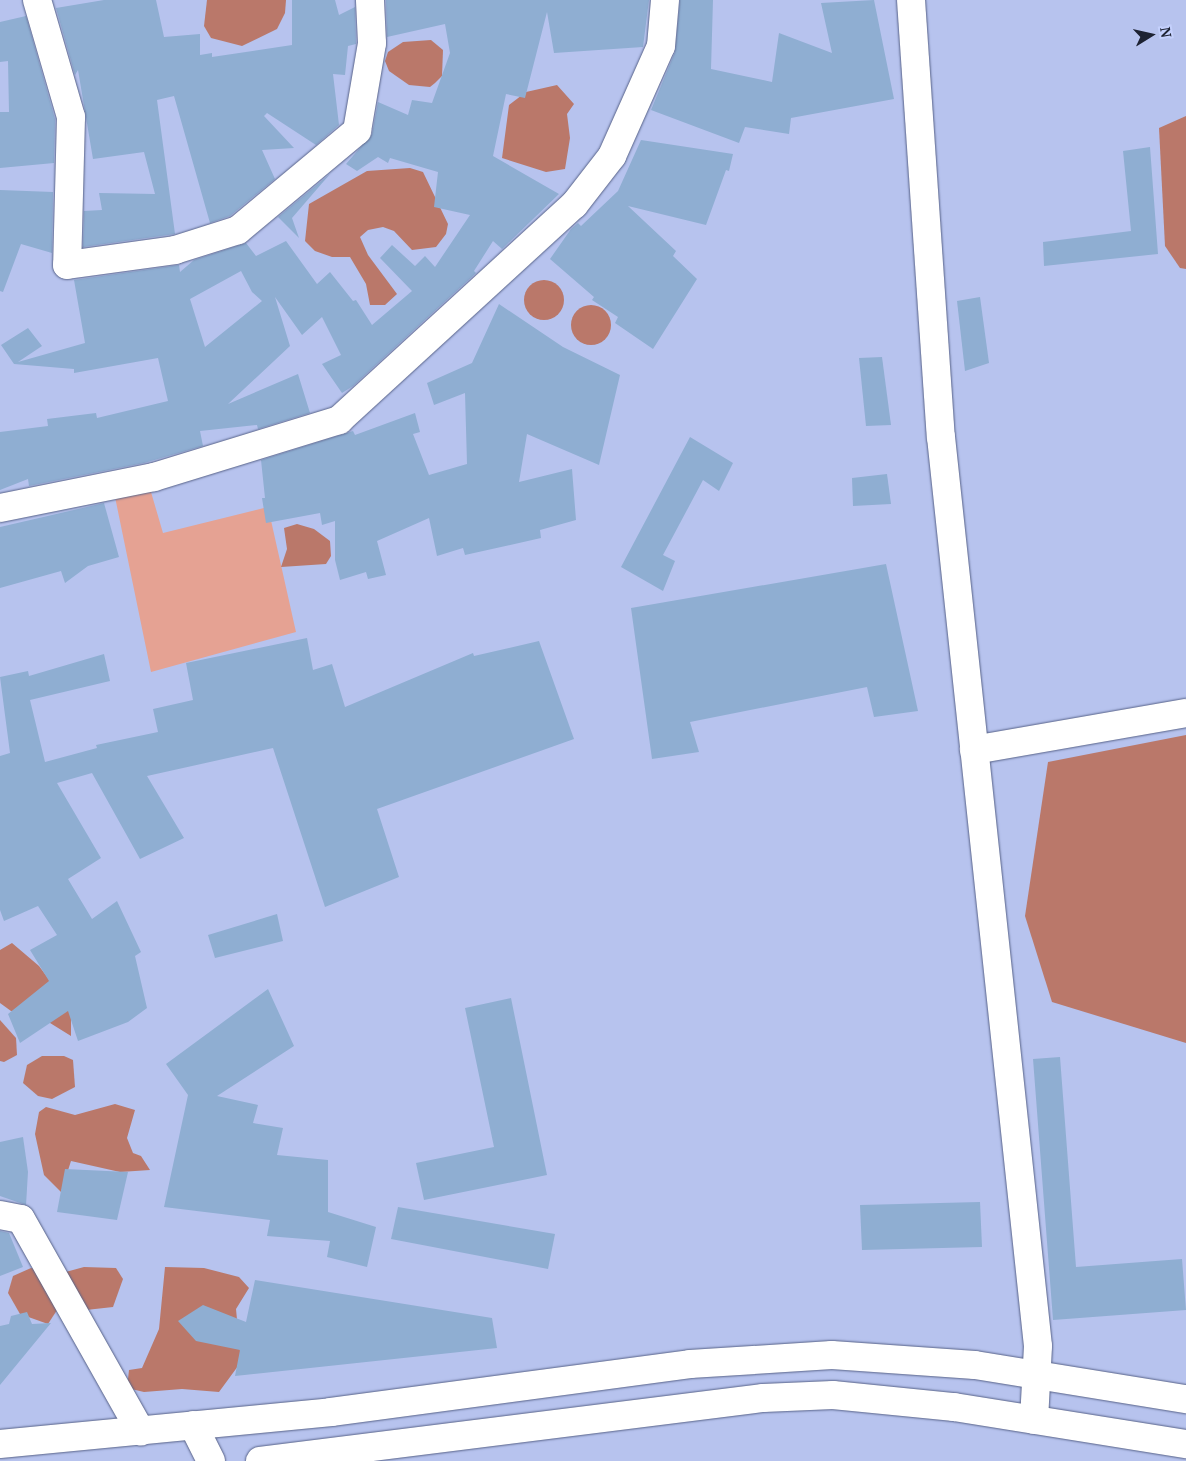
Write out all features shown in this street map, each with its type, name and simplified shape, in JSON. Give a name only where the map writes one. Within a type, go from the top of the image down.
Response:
[{"type":"street","points":[[37,0],[71,117],[66,265],[175,250],[238,230],[357,131],[372,43],[370,0]]},
{"type":"street","points":[[0,508],[154,477],[339,420],[574,205],[612,156],[661,46],[665,0]]},
{"type":"street","points":[[911,0],[941,437],[1038,1346],[1038,1376],[1034,1420]]},
{"type":"street","points":[[974,750],[1186,713]]},
{"type":"street","points":[[0,1215],[21,1219],[141,1432]]},
{"type":"street","points":[[832,1356],[833,1394]]},
{"type":"street","points":[[0,1444],[141,1432],[193,1425],[331,1412],[690,1364],[832,1356],[975,1365],[1186,1399]]},
{"type":"street","points":[[260,1461],[763,1398],[833,1394],[1034,1420],[1186,1444]]},
{"type":"street","points":[[193,1425],[211,1461]]},
{"type":"shaded area","points":[[207,0],[286,0],[285,13],[277,29],[242,46],[211,38],[204,26]]},
{"type":"shaded area","points":[[431,40],[443,50],[442,76],[430,87],[409,85],[389,71],[385,61],[388,52],[403,42]]},
{"type":"shaded area","points":[[557,85],[574,104],[567,114],[570,138],[565,169],[546,172],[502,158],[509,105],[526,92]]},
{"type":"shaded area","points":[[1186,116],[1186,269],[1180,268],[1165,246],[1159,128]]},
{"type":"shaded area","points":[[410,168],[423,172],[448,224],[446,234],[436,247],[412,250],[394,231],[383,227],[368,230],[360,237],[368,255],[397,294],[385,305],[370,305],[366,284],[350,257],[332,257],[315,251],[305,241],[309,204],[367,171]]},
{"type":"shaded area","points":[[548,280],[555,283],[561,289],[564,300],[563,308],[555,317],[548,320],[540,320],[533,317],[525,308],[524,296],[527,289],[536,281]]},
{"type":"shaded area","points":[[595,305],[602,308],[608,314],[611,325],[610,333],[602,342],[595,345],[587,345],[580,342],[572,333],[571,321],[574,314],[583,306]]},
{"type":"shaded area","points":[[151,492],[163,533],[268,507],[296,632],[151,672],[115,497]]},
{"type":"shaded area","points":[[297,524],[314,529],[330,541],[331,556],[326,564],[281,567],[287,549],[284,528]]},
{"type":"shaded area","points":[[1186,735],[1186,1043],[1052,1002],[1025,916],[1048,762]]},
{"type":"shaded area","points":[[12,943],[39,966],[71,1009],[71,1036],[34,1013],[11,1011],[0,1003],[0,950]]},
{"type":"shaded area","points":[[0,1020],[16,1038],[17,1055],[4,1062],[0,1061]]},
{"type":"shaded area","points":[[42,1056],[64,1056],[73,1060],[75,1087],[52,1099],[38,1096],[23,1083],[27,1065]]},
{"type":"shaded area","points":[[115,1104],[135,1110],[127,1138],[133,1153],[141,1156],[150,1170],[120,1172],[71,1161],[61,1192],[44,1175],[35,1134],[39,1112],[46,1107],[75,1115]]},
{"type":"shaded area","points":[[84,1267],[116,1268],[123,1279],[113,1307],[77,1311],[62,1273]]},
{"type":"shaded area","points":[[165,1267],[204,1268],[239,1277],[249,1288],[236,1309],[241,1362],[219,1392],[182,1389],[144,1392],[127,1388],[129,1370],[142,1368],[159,1329]]},
{"type":"shaded area","points":[[31,1268],[48,1271],[59,1307],[48,1324],[20,1314],[8,1293],[13,1276]]},
{"type":"building","points":[[104,0],[156,0],[164,37],[200,34],[200,55],[212,53],[212,57],[292,45],[292,0],[335,0],[339,15],[355,7],[356,44],[348,46],[345,75],[333,74],[339,125],[316,145],[267,113],[264,116],[294,148],[262,150],[275,179],[230,216],[210,223],[174,96],[157,100],[175,234],[83,247],[84,211],[102,210],[99,193],[155,194],[144,152],[93,159],[78,70],[75,75],[56,8]]},
{"type":"building","points":[[386,0],[649,0],[643,47],[554,53],[547,12],[525,98],[506,94],[493,156],[559,194],[502,249],[493,241],[474,271],[476,273],[353,386],[342,393],[322,364],[341,355],[322,317],[302,335],[275,297],[290,346],[228,404],[298,374],[310,413],[258,429],[257,425],[200,431],[203,446],[144,463],[29,486],[28,479],[0,490],[0,432],[48,426],[47,419],[96,413],[97,418],[168,401],[158,358],[74,373],[74,369],[14,364],[1,345],[28,328],[42,346],[18,362],[85,343],[74,280],[179,265],[180,272],[194,260],[246,243],[256,256],[286,241],[317,284],[330,272],[353,301],[356,300],[372,325],[412,291],[380,258],[392,245],[415,266],[425,256],[435,267],[470,215],[434,207],[438,172],[390,158],[388,163],[378,157],[357,171],[346,164],[372,134],[378,102],[408,115],[412,100],[432,103],[450,53],[445,24],[387,37]],"holes":[[[241,271],[252,292],[262,301],[205,347],[190,299]]]},
{"type":"building","points":[[680,0],[713,0],[711,69],[772,82],[779,33],[832,53],[821,3],[874,0],[894,99],[791,118],[789,134],[745,127],[739,143],[651,110],[675,52]]},
{"type":"building","points":[[26,16],[55,119],[54,163],[0,168],[0,112],[9,112],[8,61],[0,62],[0,22]]},
{"type":"building","points":[[641,140],[733,154],[729,171],[726,170],[706,225],[628,206],[676,251],[673,256],[697,279],[653,349],[615,323],[618,317],[592,300],[594,297],[550,259],[571,229],[578,223],[581,226],[618,191]]},
{"type":"building","points":[[1150,147],[1158,254],[1044,266],[1043,242],[1131,231],[1123,151]]},
{"type":"building","points":[[330,174],[292,218],[299,238],[278,217]]},
{"type":"building","points":[[0,190],[53,192],[52,253],[21,244],[3,292],[0,291]]},
{"type":"building","points":[[980,297],[989,363],[965,371],[957,301]]},
{"type":"building","points":[[499,304],[563,347],[620,375],[599,465],[527,434],[519,482],[572,469],[576,520],[540,530],[541,538],[465,555],[463,548],[437,556],[429,518],[377,541],[386,575],[368,579],[366,572],[340,580],[335,560],[335,521],[322,525],[320,513],[266,523],[262,498],[265,498],[261,460],[353,431],[355,435],[415,413],[420,432],[413,434],[429,475],[467,464],[465,393],[434,405],[427,383],[472,363]]},
{"type":"building","points":[[882,357],[891,425],[866,426],[859,358]]},
{"type":"building","points":[[690,437],[733,463],[719,491],[703,480],[663,555],[675,561],[663,591],[621,567]]},
{"type":"building","points":[[887,474],[891,504],[853,506],[852,478]]},
{"type":"building","points":[[104,503],[119,557],[88,566],[65,583],[61,571],[0,588],[0,527]]},
{"type":"building","points":[[886,564],[918,711],[874,717],[867,687],[690,722],[699,752],[652,759],[631,608]]},
{"type":"building","points":[[307,638],[313,670],[332,664],[345,707],[473,653],[474,656],[539,641],[574,739],[377,809],[399,877],[325,907],[273,748],[147,776],[184,838],[140,859],[92,773],[57,783],[101,858],[68,879],[92,919],[117,901],[141,952],[135,956],[147,1008],[128,1022],[78,1041],[68,1011],[20,1043],[8,1014],[49,981],[30,950],[57,935],[38,906],[4,921],[0,910],[0,756],[10,753],[0,677],[28,671],[29,676],[104,654],[110,681],[30,700],[45,762],[97,748],[96,745],[158,732],[153,709],[193,700],[186,663]]},
{"type":"building","points":[[277,914],[283,941],[215,958],[208,935]]},
{"type":"building","points":[[268,989],[294,1046],[217,1096],[258,1105],[253,1123],[283,1128],[277,1155],[328,1160],[328,1212],[376,1227],[367,1267],[327,1257],[330,1241],[267,1236],[270,1220],[164,1207],[188,1095],[166,1064]]},
{"type":"building","points":[[511,998],[547,1175],[424,1200],[416,1163],[494,1147],[465,1008]]},
{"type":"building","points":[[1060,1057],[1076,1267],[1182,1259],[1186,1310],[1053,1320],[1033,1059]]},
{"type":"building","points":[[23,1137],[28,1172],[26,1205],[0,1196],[0,1142]]},
{"type":"building","points":[[65,1169],[128,1172],[117,1220],[57,1212]]},
{"type":"building","points":[[980,1202],[982,1247],[862,1250],[860,1205]]},
{"type":"building","points":[[398,1207],[555,1234],[548,1269],[391,1239]]},
{"type":"building","points":[[0,1231],[9,1233],[23,1267],[0,1276]]},
{"type":"building","points":[[255,1280],[492,1318],[497,1348],[235,1376],[240,1350],[196,1341],[178,1321],[203,1305],[246,1322]]},
{"type":"building","points":[[27,1312],[32,1324],[51,1323],[0,1385],[0,1326],[9,1324],[11,1316]]}]
